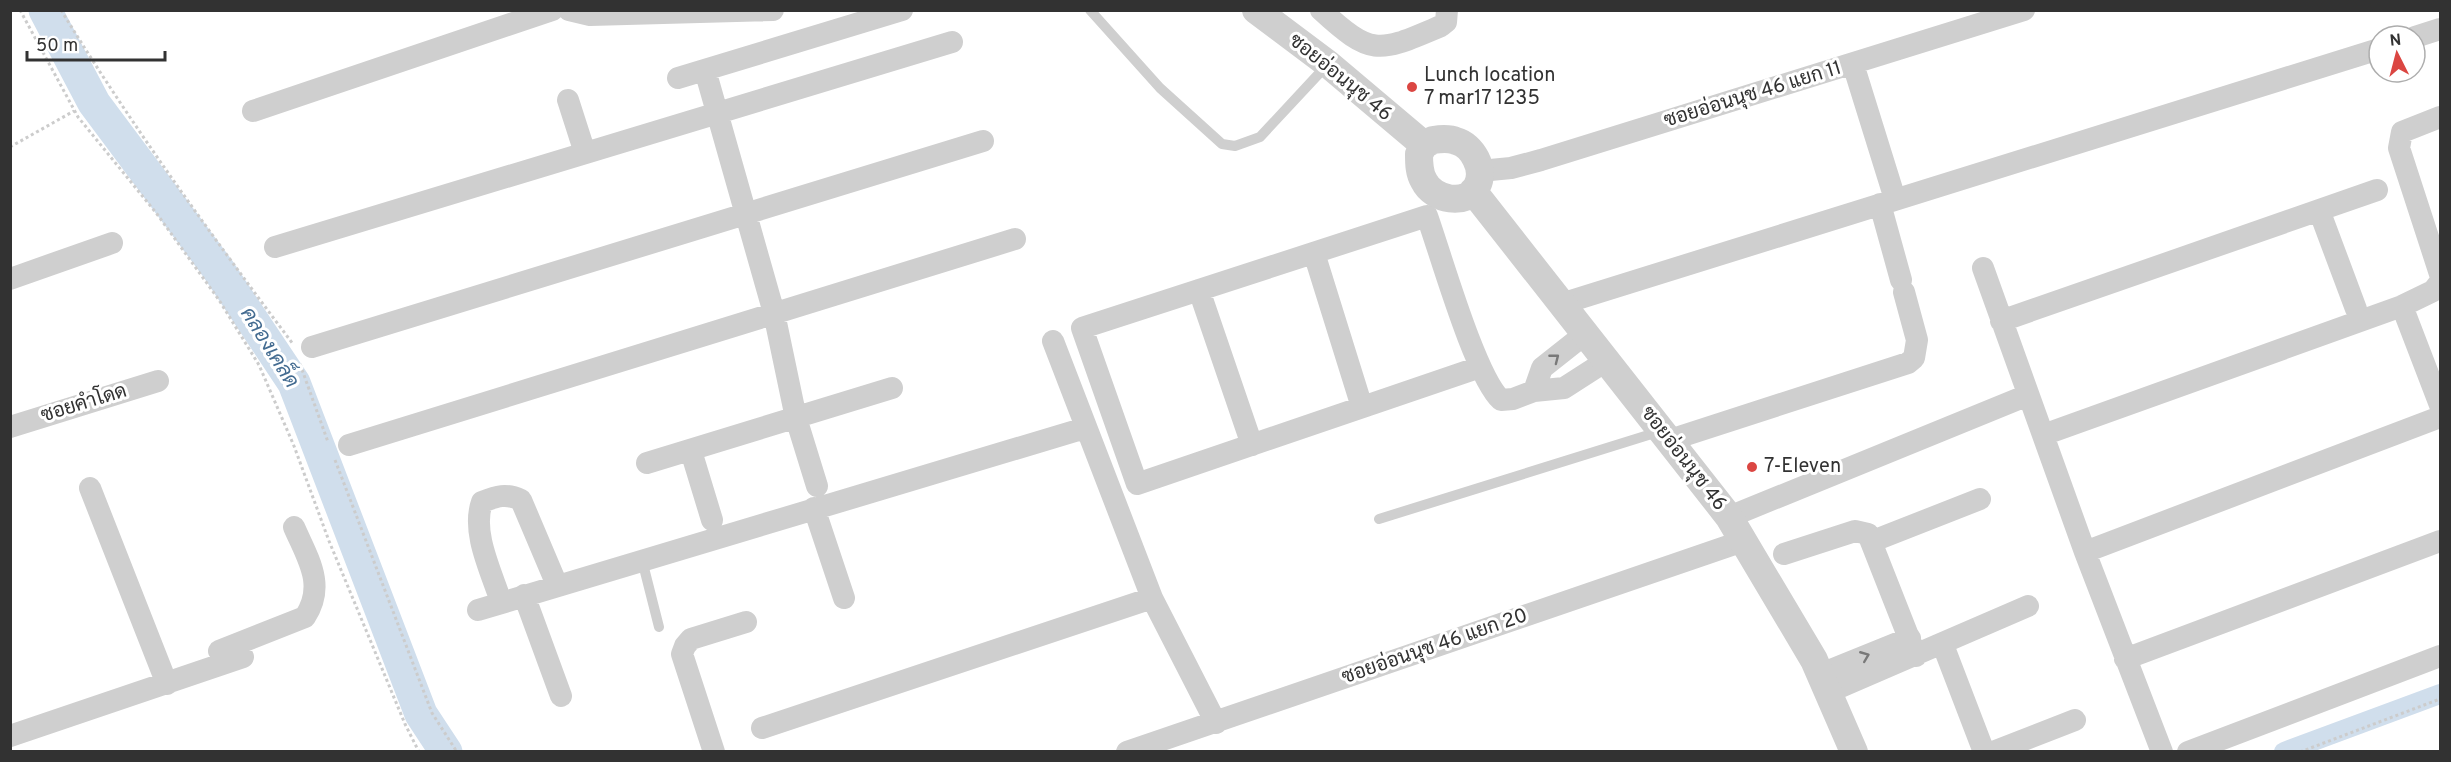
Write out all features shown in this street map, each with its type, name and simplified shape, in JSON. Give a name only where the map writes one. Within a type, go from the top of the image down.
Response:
[{"type":"street","points":[[253,111],[552,10]]},
{"type":"street","points":[[569,10],[590,15],[772,10]]},
{"type":"street","points":[[678,78],[902,10]]},
{"type":"street","name":"ซอยอ่อนนุช 46","points":[[1256,10],[1328,64],[1424,145]]},
{"type":"street","points":[[1322,10],[1348,34],[1364,44],[1384,47],[1441,26],[1446,22],[1448,10]]},
{"type":"street","name":"ซอยอ่อนนุช 46 แยก 11","points":[[1476,181],[1511,168],[2024,10]]},
{"type":"street","points":[[275,248],[952,42]]},
{"type":"street","points":[[1562,304],[2367,52]]},
{"type":"street","points":[[1665,436],[1908,363],[1914,358],[1917,340],[1903,286],[1888,201],[1853,64]]},
{"type":"street","points":[[705,70],[774,313],[796,418],[816,486]]},
{"type":"street","points":[[568,100],[585,153]]},
{"type":"street","points":[[2440,117],[2409,128],[2402,132],[2398,140],[2398,148],[2437,247],[2440,274]]},
{"type":"street","points":[[1441,139],[1464,144],[1472,152],[1476,181],[1456,199],[1443,198],[1432,192],[1424,182],[1419,168],[1419,154],[1424,145],[1441,139]]},
{"type":"street","points":[[312,347],[983,141]]},
{"type":"street","name":"ซอยอ่อนนุช 46","points":[[1476,181],[1562,304],[1729,517],[1825,683],[1854,752]]},
{"type":"street","points":[[2001,321],[2377,190]]},
{"type":"street","points":[[2319,210],[2356,309]]},
{"type":"street","points":[[1480,367],[1137,484],[1082,328],[1427,216],[1480,367],[1495,394],[1501,400],[1513,399],[1534,391],[1564,388],[1606,361]]},
{"type":"street","points":[[337,448],[1016,239]]},
{"type":"street","points":[[10,279],[112,243]]},
{"type":"street","points":[[1314,253],[1362,407]]},
{"type":"street","points":[[1983,268],[2085,552],[2162,752]]},
{"type":"street","points":[[2043,435],[2402,306],[2433,291],[2440,282]]},
{"type":"street","points":[[1199,290],[1251,445]]},
{"type":"street","points":[[2402,306],[2433,367],[2440,405]]},
{"type":"street","points":[[1534,391],[1542,368],[1585,334]]},
{"type":"street","points":[[1053,341],[1152,598],[1216,723]]},
{"type":"street","name":"ซอยคำโดด","points":[[10,427],[158,381]]},
{"type":"street","points":[[648,463],[892,388]]},
{"type":"street","points":[[1729,517],[2028,395]]},
{"type":"street","points":[[2085,552],[2440,417]]},
{"type":"street","points":[[478,610],[1085,428]]},
{"type":"street","points":[[691,451],[712,520]]},
{"type":"street","points":[[90,488],[167,684]]},
{"type":"street","points":[[501,602],[480,533],[478,512],[482,502],[495,497],[509,495],[522,500],[557,585]]},
{"type":"street","points":[[1873,541],[1980,499]]},
{"type":"street","points":[[814,508],[844,598]]},
{"type":"street","points":[[203,671],[211,653],[305,617],[312,607],[316,596],[314,572],[294,527]]},
{"type":"street","points":[[1784,554],[1863,530],[1873,541],[1913,647]]},
{"type":"street","name":"ซอยอ่อนนุช 46 แยก 20","points":[[1127,752],[1743,540]]},
{"type":"street","points":[[2125,659],[2440,541]]},
{"type":"street","points":[[524,595],[561,696]]},
{"type":"street","points":[[762,728],[1152,598]]},
{"type":"street","points":[[1825,683],[1913,647],[1943,645],[2028,606]]},
{"type":"street","points":[[714,752],[682,654],[691,639],[746,622]]},
{"type":"street","points":[[1943,645],[1984,752]]},
{"type":"street","points":[[2188,752],[2440,656]]},
{"type":"street","points":[[10,736],[243,657]]},
{"type":"street","points":[[1993,752],[2075,720]]},
{"type":"lane","points":[[1090,10],[1160,88],[1222,144],[1235,146],[1260,137],[1328,64]]},
{"type":"lane","points":[[1379,519],[1665,436]]},
{"type":"lane","points":[[641,560],[659,627]]},
{"type":"path","points":[[20,10],[74,111],[157,213],[219,300],[259,365],[294,446],[329,541],[400,714],[419,752]]},
{"type":"path","points":[[61,10],[138,133],[293,344],[337,448],[432,713],[457,752]]},
{"type":"path","points":[[10,147],[74,111]]},
{"type":"path","points":[[2300,752],[2440,699]]},
{"type":"waterway","name":"คลองเคล็ด","points":[[45,10],[94,103],[218,269],[294,383],[421,714],[446,752]]},
{"type":"waterway","points":[[2284,752],[2440,694]]},
{"type":"place","name":"Lunch location 7 mar17 1235","points":[[1412,87]]},
{"type":"place","name":"7-Eleven","points":[[1752,467]]}]
